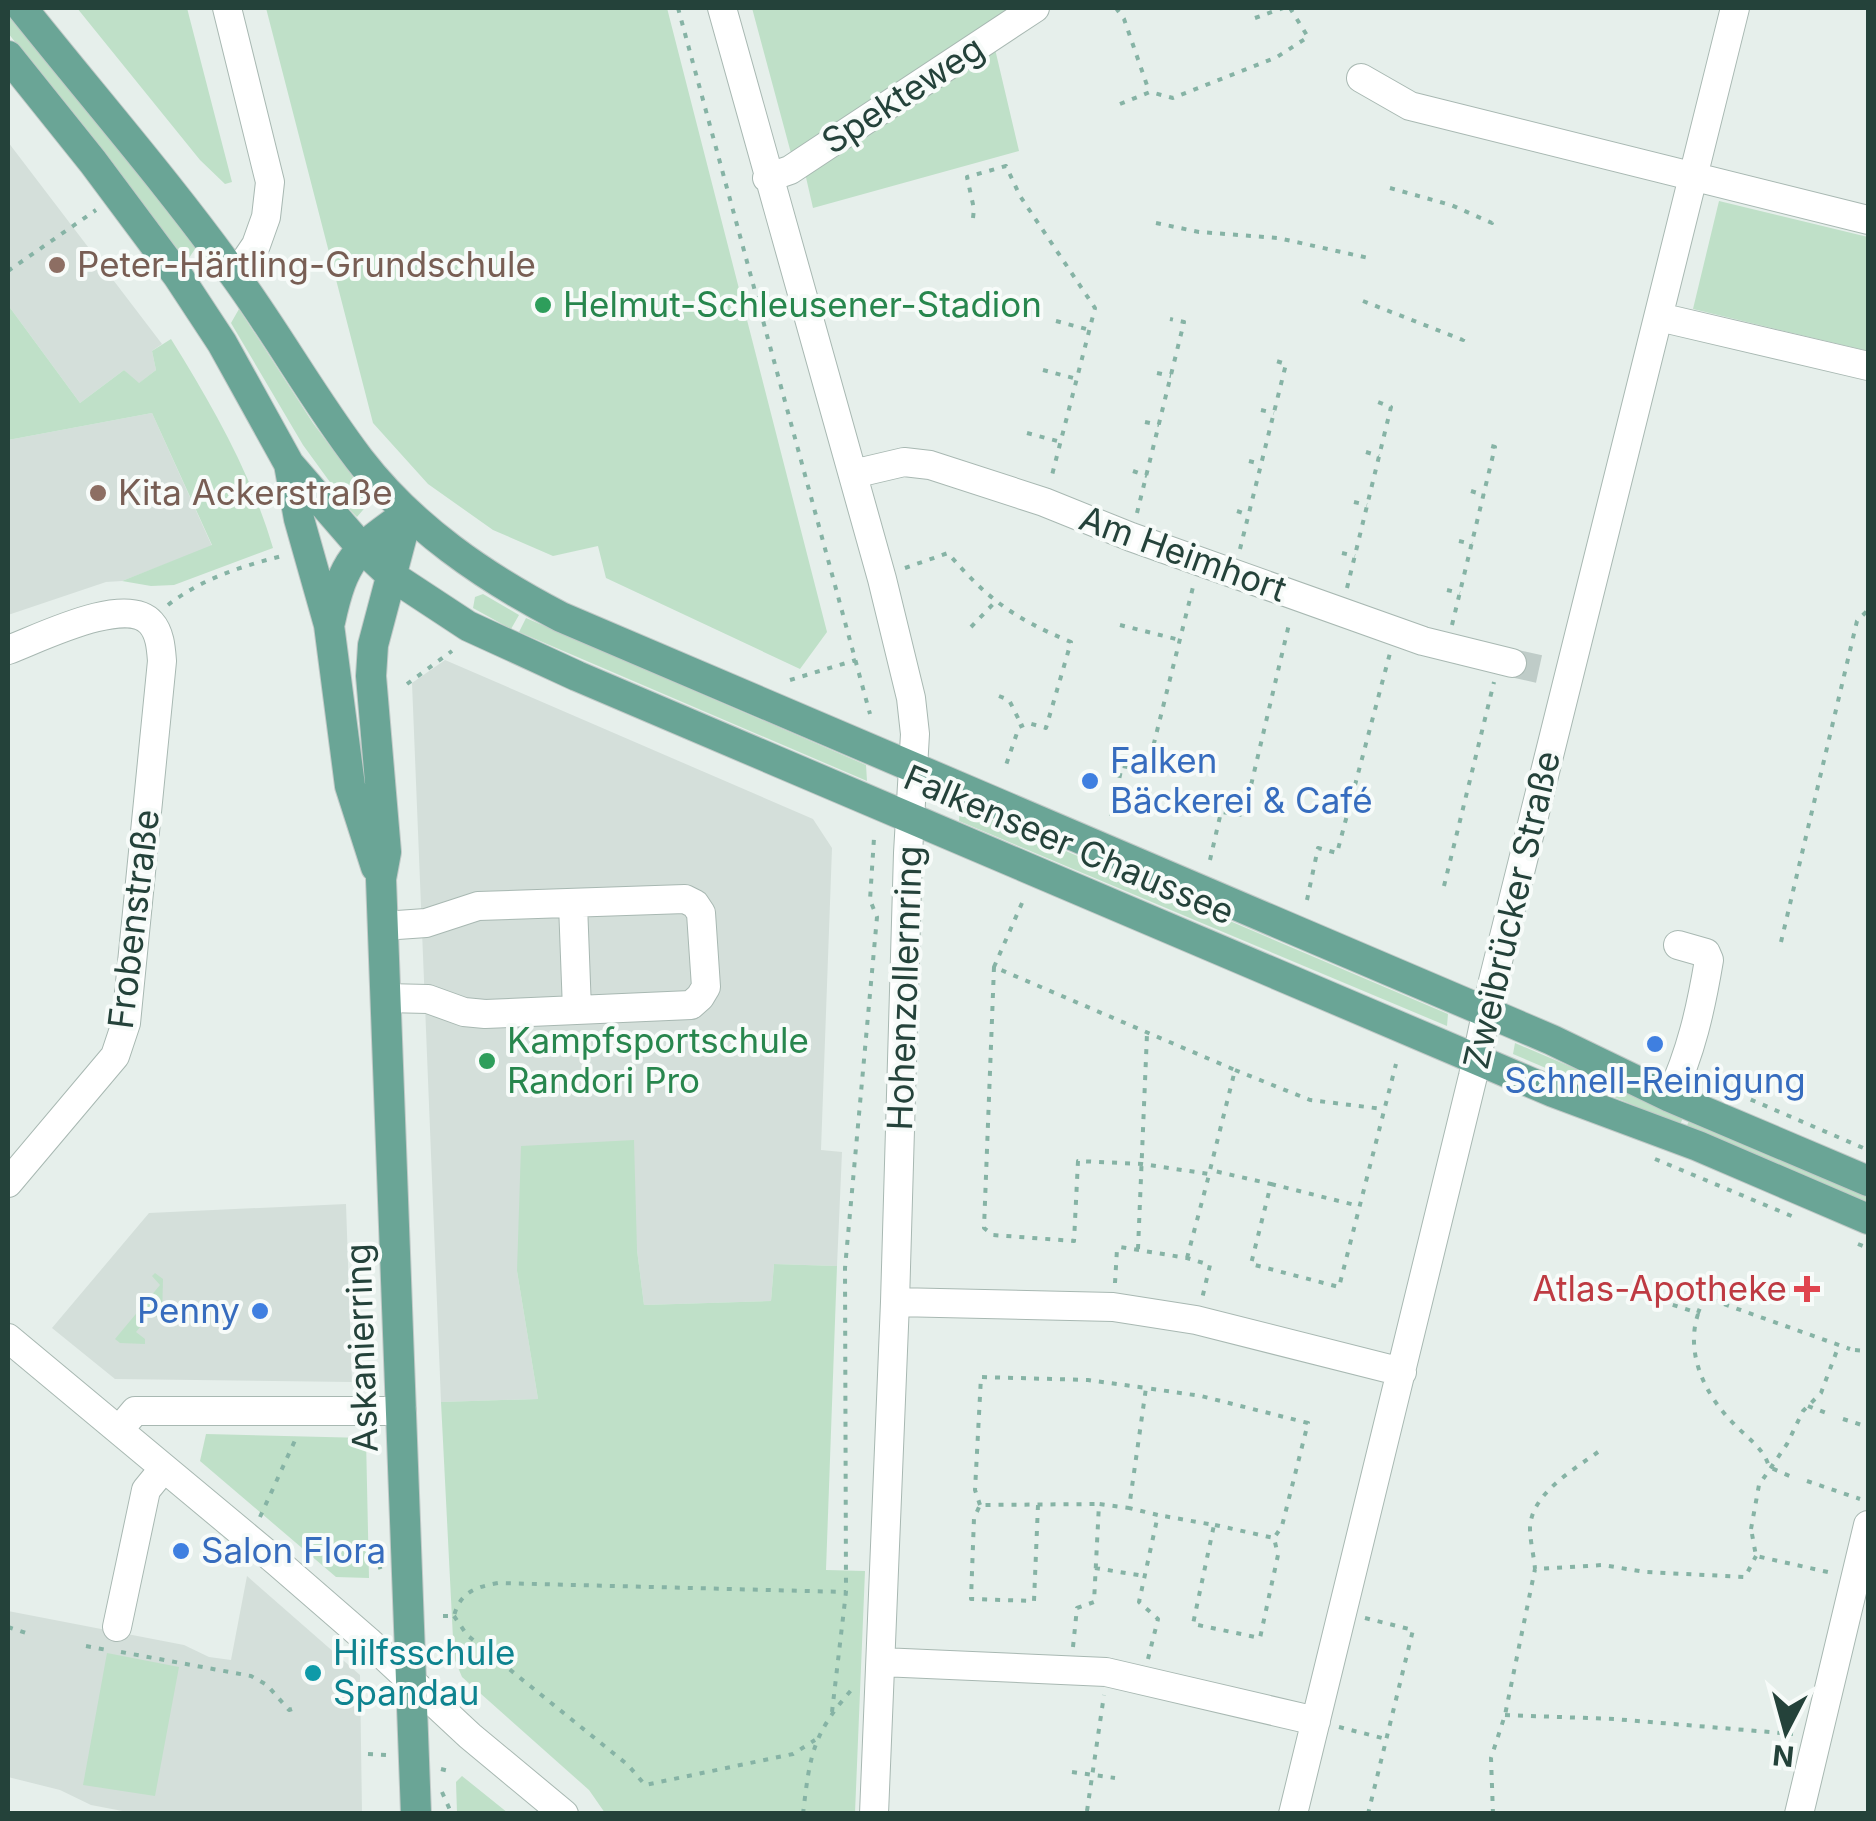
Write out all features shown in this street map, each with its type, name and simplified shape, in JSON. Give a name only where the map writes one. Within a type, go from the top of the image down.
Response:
[{"type":"main road","name":"Falkenseer Chaussee","points":[[22,8],[235,276],[359,460],[408,513],[480,571],[561,617],[1485,1012],[1868,1182]]},
{"type":"main road","points":[[8,56],[93,162],[201,308],[289,464]]},
{"type":"main road","points":[[201,308],[235,276]]},
{"type":"main road","name":"Falkenseer Chaussee","points":[[289,464],[361,547],[392,576],[451,616],[507,645],[1475,1059],[1698,1146],[1868,1219]]},
{"type":"main road","name":"Askanierring","points":[[289,464],[330,625],[350,786],[381,880]]},
{"type":"main road","points":[[361,547],[408,513]]},
{"type":"main road","name":"Askanierring","points":[[408,513],[373,644],[371,676],[386,852],[381,880],[416,1814]]},
{"type":"main road","name":"Askanierring","points":[[330,625],[342,574],[361,547]]},
{"type":"main road","points":[[451,616],[480,571]]},
{"type":"street","points":[[227,8],[270,182],[266,218],[256,245],[235,276]]},
{"type":"street","name":"Hohenzollernring","points":[[722,8],[767,178],[854,474],[912,698],[916,734],[910,818],[896,1302],[873,1669],[874,1814]]},
{"type":"street","name":"Spekteweg","points":[[767,178],[790,170],[1036,8]]},
{"type":"street","name":"Zweibrücker Straße","points":[[1294,1814],[1327,1724],[1402,1372],[1485,1012],[1735,8]]},
{"type":"street","points":[[1361,78],[1410,106],[1868,220]]},
{"type":"street","points":[[1659,317],[1868,366]]},
{"type":"street","name":"Am Heimhort","points":[[854,474],[904,462],[930,465],[1044,502],[1131,538],[1423,641],[1505,661]]},
{"type":"street","points":[[8,650],[104,615],[128,612],[148,620]]},
{"type":"street","name":"Frobenstraße","points":[[8,1183],[114,1056],[126,1024],[162,661],[160,642],[148,620]]},
{"type":"street","points":[[383,926],[426,923],[478,906],[684,899],[695,904],[701,913],[706,987],[691,1005],[485,1014],[464,1012],[428,999],[386,998]]},
{"type":"street","points":[[572,904],[577,1010]]},
{"type":"street","points":[[1670,1097],[1690,1049],[1709,960],[1706,953],[1678,945]]},
{"type":"street","points":[[896,1302],[1114,1307],[1196,1320],[1402,1372]]},
{"type":"street","points":[[8,1338],[564,1814]]},
{"type":"street","points":[[119,1430],[135,1411],[402,1411]]},
{"type":"street","points":[[117,1626],[146,1490],[164,1468]]},
{"type":"street","points":[[1799,1814],[1864,1512]]},
{"type":"street","points":[[873,1669],[1106,1672],[1327,1724]]},
{"type":"path","points":[[678,8],[870,714]]},
{"type":"path","points":[[1116,8],[1124,19],[1150,92]]},
{"type":"path","points":[[1120,104],[1150,92],[1173,98],[1277,57],[1308,37],[1287,8],[1255,18]]},
{"type":"path","points":[[973,218],[966,177],[1006,166],[1020,196],[1095,308],[1044,502]]},
{"type":"path","points":[[1390,188],[1451,205],[1492,223],[1493,217]]},
{"type":"path","points":[[8,271],[96,210]]},
{"type":"path","points":[[1156,223],[1198,232],[1278,238],[1373,260]]},
{"type":"path","points":[[1364,301],[1463,340],[1466,332]]},
{"type":"path","points":[[1135,524],[1184,322],[1170,319]]},
{"type":"path","points":[[1056,321],[1090,330]]},
{"type":"path","points":[[1237,562],[1286,364],[1273,360]]},
{"type":"path","points":[[1043,370],[1077,380]]},
{"type":"path","points":[[1157,372],[1171,376]]},
{"type":"path","points":[[1344,599],[1391,406],[1378,402]]},
{"type":"path","points":[[1261,410],[1274,413]]},
{"type":"path","points":[[1145,422],[1159,426]]},
{"type":"path","points":[[1027,432],[1060,442]]},
{"type":"path","points":[[1450,633],[1495,447],[1484,444]]},
{"type":"path","points":[[1366,452],[1379,456]]},
{"type":"path","points":[[1249,461],[1261,464]]},
{"type":"path","points":[[1133,471],[1147,476]]},
{"type":"path","points":[[1471,492],[1484,495]]},
{"type":"path","points":[[1354,502],[1367,505]]},
{"type":"path","points":[[1236,511],[1249,515]]},
{"type":"path","points":[[1459,541],[1472,544]]},
{"type":"path","points":[[1342,552],[1355,556]]},
{"type":"path","points":[[904,568],[948,554],[979,590],[995,602],[1070,642],[1046,728],[1028,723],[1022,726],[1004,771]]},
{"type":"path","points":[[148,620],[186,590],[249,564],[288,555]]},
{"type":"path","points":[[1110,816],[1122,766],[1147,771],[1193,587],[1209,592]]},
{"type":"path","points":[[1447,590],[1460,593]]},
{"type":"path","points":[[972,627],[995,602]]},
{"type":"path","points":[[1781,942],[1857,621],[1868,610]]},
{"type":"path","points":[[1210,860],[1221,812],[1244,816],[1291,613]]},
{"type":"path","points":[[1120,625],[1180,640]]},
{"type":"path","points":[[1306,900],[1318,848],[1337,853],[1391,649]]},
{"type":"path","points":[[407,684],[452,651]]},
{"type":"path","points":[[790,680],[856,660]]},
{"type":"path","points":[[1444,886],[1505,661]]},
{"type":"path","points":[[999,696],[1009,700],[1022,726]]},
{"type":"path","points":[[832,1712],[846,1592],[845,1268],[877,916],[870,900],[874,838]]},
{"type":"path","points":[[1022,903],[994,966],[984,1228],[993,1235],[1074,1241],[1078,1161],[1209,1172],[1359,1206]]},
{"type":"path","points":[[994,966],[1310,1100],[1384,1109]]},
{"type":"path","points":[[1138,1249],[1148,1032]]},
{"type":"path","points":[[1270,1184],[1251,1264],[1338,1287],[1396,1064]]},
{"type":"path","points":[[1188,1258],[1235,1070]]},
{"type":"path","points":[[1114,1298],[1117,1249],[1138,1249],[1210,1265],[1200,1310]]},
{"type":"path","points":[[1648,1296],[1698,1312]]},
{"type":"path","points":[[1768,1467],[1766,1454],[1730,1420],[1710,1394],[1692,1352],[1691,1334],[1704,1297],[1853,1350],[1868,1351]]},
{"type":"path","points":[[1535,1569],[1603,1564],[1645,1572],[1745,1577],[1756,1556],[1752,1532],[1758,1485],[1808,1406],[1821,1393],[1839,1345]]},
{"type":"path","points":[[1038,1505],[1034,1602],[971,1599],[974,1518],[980,1505],[975,1490],[982,1376],[1088,1380],[1146,1388],[1201,1396],[1308,1423],[1282,1526],[1274,1538],[1278,1556],[1260,1638],[1193,1624],[1214,1525]]},
{"type":"path","points":[[1128,1508],[1146,1388]]},
{"type":"path","points":[[1808,1406],[1829,1414]]},
{"type":"path","points":[[1843,1419],[1868,1428]]},
{"type":"path","points":[[260,1517],[298,1432]]},
{"type":"path","points":[[1493,1814],[1491,1758],[1505,1715],[1535,1569],[1530,1527],[1534,1511],[1548,1491],[1598,1452]]},
{"type":"path","points":[[1768,1467],[1792,1477]]},
{"type":"path","points":[[1807,1482],[1864,1512]]},
{"type":"path","points":[[980,1505],[1099,1504],[1274,1538]]},
{"type":"path","points":[[1072,1658],[1077,1608],[1094,1602],[1099,1504]]},
{"type":"path","points":[[1145,1669],[1158,1619],[1139,1602],[1158,1514]]},
{"type":"path","points":[[1756,1556],[1842,1575]]},
{"type":"path","points":[[1095,1568],[1144,1576]]},
{"type":"path","points":[[454,1616],[458,1603],[471,1590],[498,1583],[846,1592]]},
{"type":"path","points":[[442,1616],[454,1616]]},
{"type":"path","points":[[454,1616],[468,1635],[628,1765],[645,1785],[794,1754],[814,1740],[832,1712],[873,1669]]},
{"type":"path","points":[[1365,1618],[1412,1630],[1368,1814]]},
{"type":"path","points":[[8,1627],[29,1634]]},
{"type":"path","points":[[86,1646],[251,1676],[267,1685],[289,1710],[295,1708]]},
{"type":"path","points":[[1087,1811],[1105,1686]]},
{"type":"path","points":[[1505,1715],[1803,1734]]},
{"type":"path","points":[[1327,1724],[1386,1739]]},
{"type":"path","points":[[802,1812],[814,1740]]},
{"type":"path","points":[[1072,1772],[1115,1778]]},
{"type":"shaded area","name":"Peter-Härtling-Grundschule","points":[[8,142],[162,344],[152,351],[156,370],[138,384],[124,370],[80,403],[8,305]]},
{"type":"shaded area","name":"Kita Ackerstraße","points":[[152,413],[212,546],[122,581],[106,582],[8,615],[8,440]]},
{"type":"shaded area","points":[[445,660],[813,819],[832,848],[821,1150],[842,1152],[837,1266],[774,1264],[771,1301],[644,1305],[637,1250],[517,1271],[538,1399],[441,1402],[412,683]]},
{"type":"shaded area","points":[[346,1204],[352,1382],[115,1379],[52,1328],[149,1213]]},
{"type":"shaded area","points":[[247,1576],[360,1675],[362,1813],[133,1813],[91,1805],[60,1790],[8,1777],[8,1611],[184,1645],[209,1657],[231,1660]]},
{"type":"green space","points":[[8,8],[197,246],[187,261],[8,33]]},
{"type":"green space","points":[[77,8],[187,8],[232,182],[225,184],[200,160]]},
{"type":"green space","name":"Helmut-Schleusener-Stadion","points":[[266,8],[667,8],[827,632],[800,669],[606,578],[598,546],[553,556],[493,530],[428,484],[373,423]]},
{"type":"green space","points":[[752,8],[1012,8],[792,157]]},
{"type":"green space","points":[[995,49],[1019,151],[813,208],[805,173]]},
{"type":"green space","points":[[1719,201],[1868,237],[1868,351],[1693,309]]},
{"type":"green space","points":[[8,305],[80,403],[124,370],[139,383],[156,370],[152,351],[171,339],[229,440],[254,493],[273,548],[174,585],[122,581],[212,545],[152,413],[8,440]]},
{"type":"green space","points":[[239,309],[313,423],[367,496],[368,504],[357,517],[303,445],[231,323]]},
{"type":"green space","points":[[483,594],[519,615],[511,629],[473,608],[475,597]]},
{"type":"green space","points":[[526,618],[866,765],[867,781],[519,632]]},
{"type":"green space","points":[[960,806],[1448,1014],[1447,1026],[959,821]]},
{"type":"green space","points":[[1515,1043],[1684,1115],[1680,1125],[1513,1054]]},
{"type":"green space","points":[[1690,1118],[1868,1193],[1868,1206],[1686,1128]]},
{"type":"green space","points":[[634,1140],[637,1250],[644,1305],[771,1301],[774,1264],[837,1266],[826,1570],[865,1571],[855,1813],[605,1813],[589,1790],[462,1677],[454,1658],[441,1402],[538,1399],[517,1271],[521,1146]]},
{"type":"green space","points":[[155,1273],[163,1279],[162,1319],[151,1314],[136,1332],[145,1344],[120,1343],[115,1339],[160,1285],[152,1276]]},
{"type":"green space","points":[[206,1434],[366,1438],[369,1578],[336,1577],[200,1461]]},
{"type":"green space","points":[[107,1653],[179,1667],[155,1796],[83,1785]]},
{"type":"green space","points":[[462,1776],[508,1813],[457,1813],[456,1782]]},
{"type":"tunnel","points":[[1512,663],[1539,669]]},
{"type":"place","name":"Peter-Härtling-Grundschule","points":[[57,265]]},
{"type":"place","name":"Helmut-Schleusener-Stadion","points":[[543,305]]},
{"type":"place","name":"Kita Ackerstraße","points":[[98,493]]},
{"type":"place","name":"Falken Bäckerei & Café","points":[[1090,781]]},
{"type":"place","name":"Schnell-Reinigung","points":[[1655,1044]]},
{"type":"place","name":"Kampfsportschule Randori Pro","points":[[487,1061]]},
{"type":"place","name":"Atlas-Apotheke","points":[[1807,1289]]},
{"type":"place","name":"Penny","points":[[260,1311]]},
{"type":"place","name":"Salon Flora","points":[[181,1551]]},
{"type":"place","name":"Hilfsschule Spandau","points":[[313,1673]]}]
